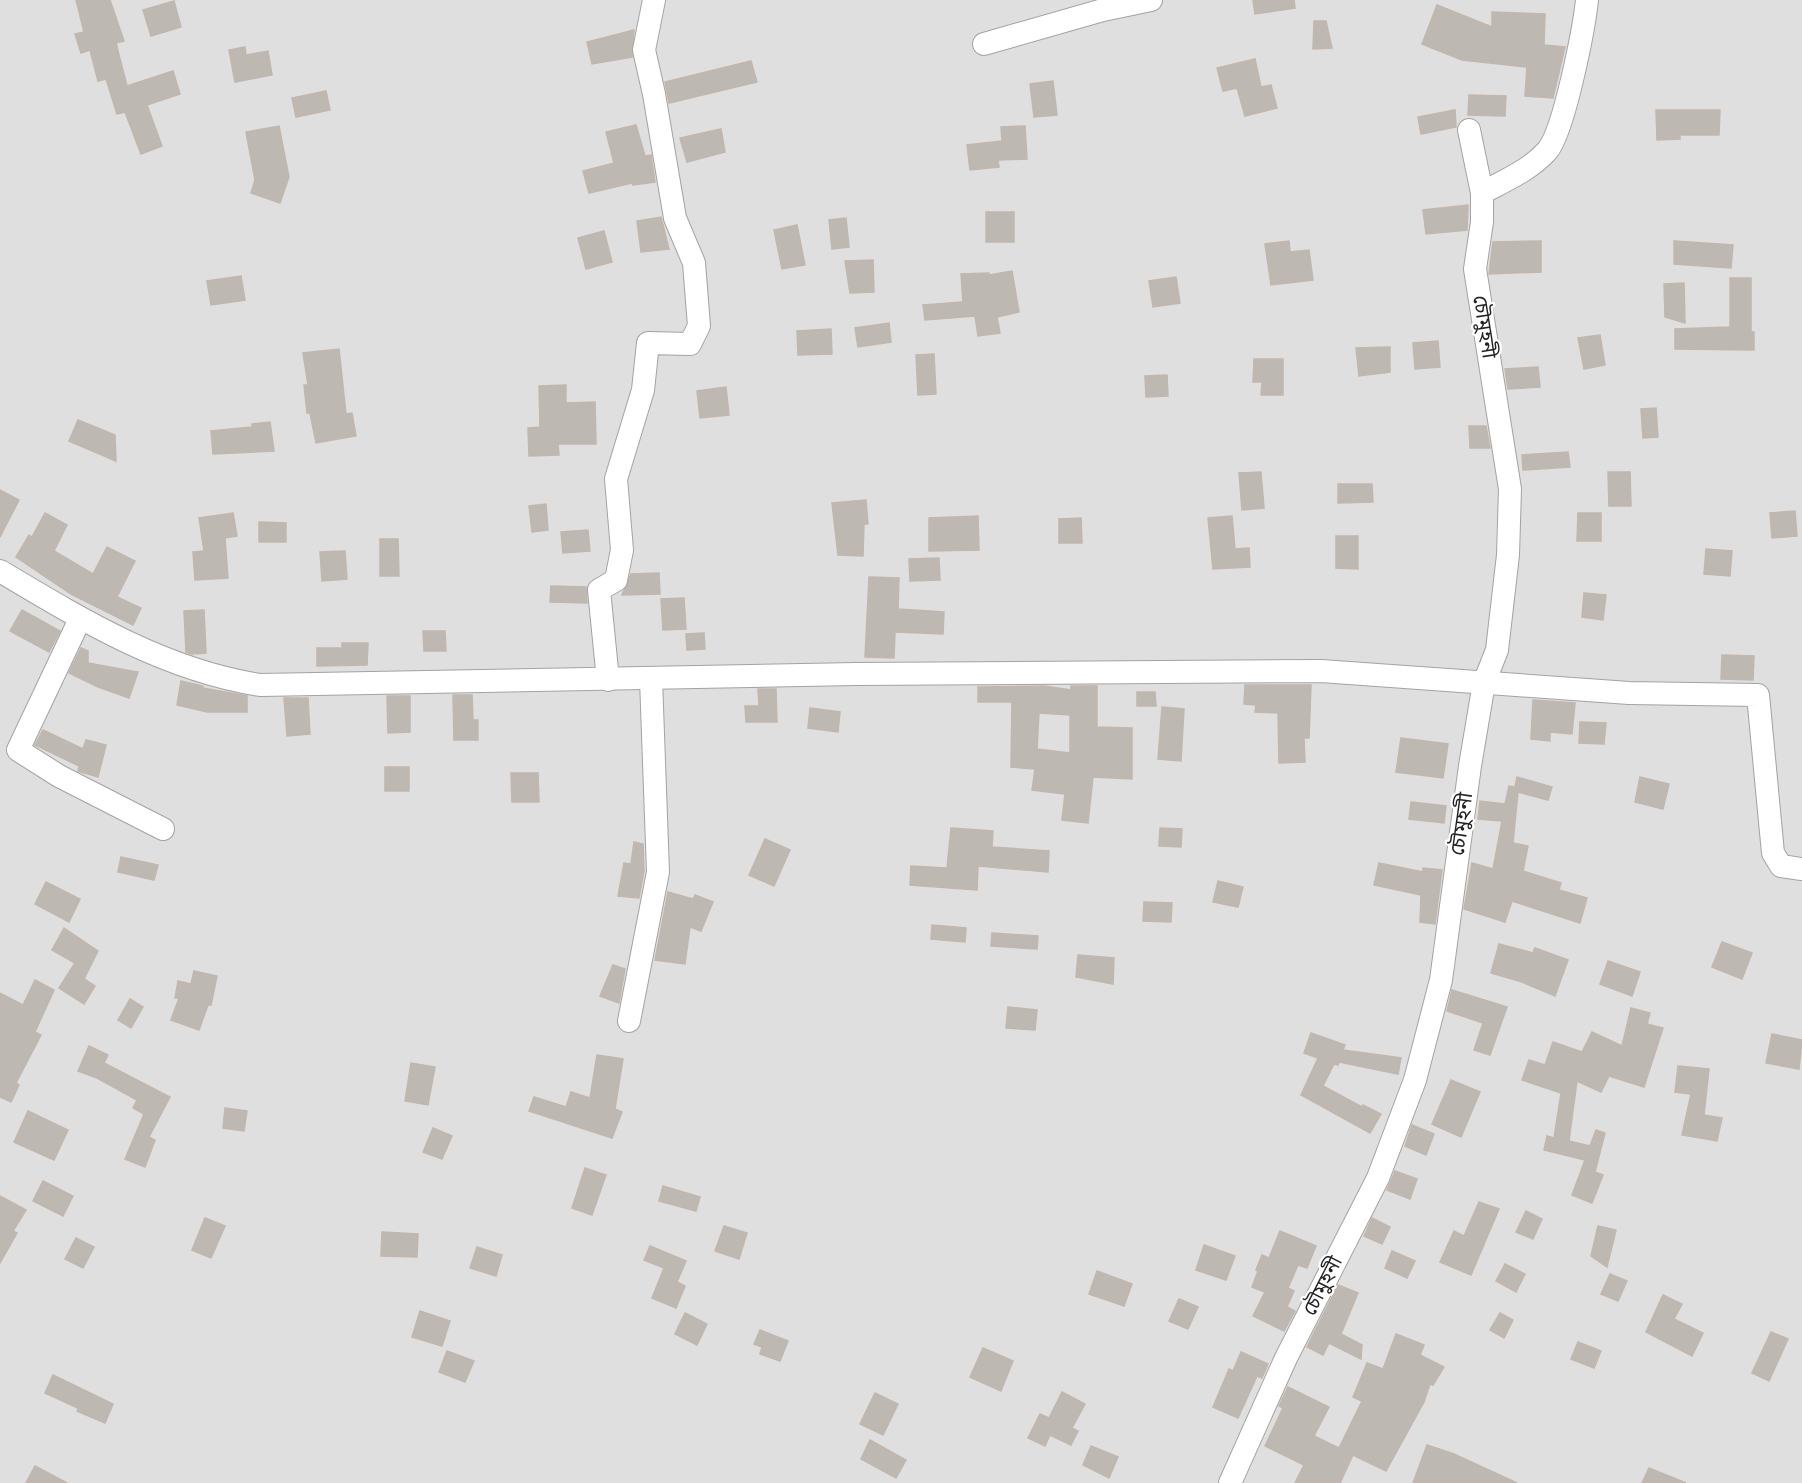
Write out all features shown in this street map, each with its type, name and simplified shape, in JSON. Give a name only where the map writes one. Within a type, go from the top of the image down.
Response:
[{"type":"street","points":[[608,680],[599,590],[616,580],[622,550],[616,479],[643,390],[648,343],[690,345],[699,326],[694,263],[675,218],[654,94],[644,50],[654,0]]},
{"type":"street","points":[[984,44],[1102,10],[1151,0]]},
{"type":"street","points":[[1482,193],[1525,170],[1549,150],[1565,109],[1587,0]]},
{"type":"street","name":"চৌমুহনী","points":[[1230,1483],[1286,1358],[1378,1178],[1415,1080],[1441,980],[1484,683],[1497,650],[1508,555],[1510,489],[1475,269],[1482,222],[1482,193],[1468,129]]},
{"type":"street","points":[[0,571],[80,618],[176,664],[220,679],[260,686],[856,674],[1322,672],[1629,693],[1758,695],[1773,853],[1781,866],[1802,869]]},
{"type":"street","points":[[80,618],[18,750],[59,776],[163,830]]},
{"type":"street","points":[[630,1021],[658,872],[651,679]]},
{"type":"shaded area","points":[[0,0],[1802,0],[1802,1483],[0,1483]]},
{"type":"building","points":[[76,0],[110,0],[124,41],[116,43],[127,86],[173,71],[180,94],[147,105],[162,146],[141,154],[125,112],[117,114],[106,79],[98,81],[90,50],[81,53],[75,34],[84,32]]},
{"type":"building","points":[[1253,0],[1294,0],[1295,8],[1255,14]]},
{"type":"building","points":[[174,1],[181,27],[151,36],[143,10]]},
{"type":"building","points":[[1437,5],[1492,27],[1492,12],[1545,14],[1544,45],[1565,47],[1553,98],[1525,96],[1527,67],[1462,60],[1422,44]]},
{"type":"building","points":[[1314,21],[1326,21],[1332,48],[1313,49]]},
{"type":"building","points":[[634,30],[632,57],[592,64],[587,42]]},
{"type":"building","points":[[245,47],[246,55],[268,51],[272,75],[235,82],[229,50]]},
{"type":"building","points":[[1255,59],[1261,87],[1271,85],[1277,108],[1245,116],[1237,88],[1223,91],[1217,68]]},
{"type":"building","points":[[751,61],[757,82],[669,103],[665,82]]},
{"type":"building","points":[[1053,81],[1057,115],[1034,117],[1030,84]]},
{"type":"building","points":[[326,91],[330,110],[296,117],[292,98]]},
{"type":"building","points":[[1469,95],[1506,96],[1505,116],[1468,115]]},
{"type":"building","points":[[1455,110],[1456,127],[1421,134],[1418,117]]},
{"type":"building","points":[[1656,110],[1720,110],[1719,135],[1680,135],[1680,139],[1657,140]]},
{"type":"building","points":[[636,125],[645,156],[651,155],[655,182],[633,185],[632,183],[589,193],[583,171],[614,163],[606,132]]},
{"type":"building","points":[[279,126],[289,177],[280,203],[251,193],[255,180],[246,132]]},
{"type":"building","points":[[1025,126],[1027,159],[998,160],[999,167],[970,170],[967,145],[1002,141],[1001,127]]},
{"type":"building","points":[[721,129],[725,152],[687,162],[680,138]]},
{"type":"building","points":[[1468,205],[1467,230],[1426,234],[1423,210]]},
{"type":"building","points":[[986,212],[1014,212],[1014,242],[986,242]]},
{"type":"building","points":[[661,217],[669,249],[641,252],[637,221]]},
{"type":"building","points":[[846,218],[849,247],[832,249],[829,220]]},
{"type":"building","points":[[797,225],[805,265],[782,269],[774,230]]},
{"type":"building","points":[[604,231],[612,262],[586,269],[578,238]]},
{"type":"building","points":[[1289,241],[1290,252],[1309,250],[1313,280],[1271,285],[1265,244]]},
{"type":"building","points":[[1541,241],[1541,272],[1489,274],[1493,242]]},
{"type":"building","points":[[1674,241],[1733,245],[1731,268],[1674,264]]},
{"type":"building","points":[[873,260],[874,292],[850,293],[845,261]]},
{"type":"building","points":[[1012,271],[1019,312],[997,317],[1000,333],[978,336],[975,316],[925,320],[923,305],[963,302],[961,274],[989,273],[989,275]]},
{"type":"building","points":[[241,276],[245,300],[211,305],[207,281]]},
{"type":"building","points":[[1176,277],[1180,303],[1153,307],[1149,281]]},
{"type":"building","points":[[1730,278],[1751,278],[1751,332],[1754,332],[1754,350],[1675,349],[1675,329],[1730,327]]},
{"type":"building","points":[[1684,283],[1685,323],[1665,317],[1664,284]]},
{"type":"building","points":[[889,323],[891,342],[858,347],[855,328]]},
{"type":"building","points":[[831,329],[832,354],[798,355],[797,331]]},
{"type":"building","points":[[1600,335],[1605,365],[1584,369],[1578,338]]},
{"type":"building","points":[[1438,341],[1440,367],[1415,369],[1413,343]]},
{"type":"building","points":[[1390,347],[1390,372],[1359,376],[1356,348]]},
{"type":"building","points":[[339,349],[346,414],[352,413],[356,436],[316,443],[310,413],[307,413],[304,385],[308,385],[303,353]]},
{"type":"building","points":[[934,354],[936,394],[918,395],[916,355]]},
{"type":"building","points":[[1254,359],[1283,359],[1283,395],[1261,395],[1262,382],[1253,382]]},
{"type":"building","points":[[1538,367],[1540,387],[1508,389],[1505,369]]},
{"type":"building","points":[[1167,375],[1168,396],[1146,397],[1145,376]]},
{"type":"building","points":[[566,385],[566,403],[595,402],[596,444],[558,444],[559,455],[529,456],[528,428],[540,427],[539,386]]},
{"type":"building","points":[[726,387],[729,415],[700,418],[697,391]]},
{"type":"building","points":[[1656,408],[1658,437],[1643,438],[1641,409]]},
{"type":"building","points":[[78,420],[115,435],[116,461],[69,441]]},
{"type":"building","points":[[270,422],[274,451],[213,454],[211,431],[252,427],[252,424]]},
{"type":"building","points":[[1469,426],[1486,426],[1490,448],[1470,448]]},
{"type":"building","points":[[1568,452],[1570,467],[1523,470],[1522,455]]},
{"type":"building","points":[[1261,472],[1264,508],[1242,510],[1239,473]]},
{"type":"building","points":[[1608,472],[1630,472],[1631,506],[1609,506]]},
{"type":"building","points":[[1338,484],[1372,484],[1373,502],[1338,503]]},
{"type":"building","points":[[0,490],[19,500],[0,537]]},
{"type":"building","points":[[866,500],[868,524],[864,524],[863,556],[838,555],[832,503]]},
{"type":"building","points":[[546,504],[548,530],[532,532],[529,506]]},
{"type":"building","points":[[1795,511],[1797,536],[1772,538],[1770,513]]},
{"type":"building","points":[[45,513],[67,525],[54,551],[93,574],[107,547],[135,561],[117,597],[141,608],[133,625],[71,594],[16,557],[29,535],[32,537]]},
{"type":"building","points":[[233,513],[237,536],[225,538],[228,578],[195,580],[193,552],[204,551],[199,518]]},
{"type":"building","points":[[1578,513],[1601,513],[1601,541],[1577,541]]},
{"type":"building","points":[[978,516],[979,550],[929,551],[929,518]]},
{"type":"building","points":[[1232,516],[1235,549],[1249,548],[1250,567],[1213,569],[1208,518]]},
{"type":"building","points":[[1081,518],[1082,543],[1059,543],[1059,519]]},
{"type":"building","points":[[259,522],[286,523],[286,542],[259,542]]},
{"type":"building","points":[[588,530],[590,551],[563,553],[561,532]]},
{"type":"building","points":[[1336,536],[1358,536],[1358,569],[1336,568]]},
{"type":"building","points":[[380,539],[398,539],[399,576],[380,576]]},
{"type":"building","points":[[1706,549],[1732,551],[1730,576],[1704,574]]},
{"type":"building","points":[[345,551],[347,579],[322,581],[320,552]]},
{"type":"building","points":[[939,558],[940,580],[910,581],[909,559]]},
{"type":"building","points":[[659,573],[660,594],[622,595],[631,574]]},
{"type":"building","points":[[869,577],[899,578],[898,609],[944,612],[943,634],[895,632],[894,658],[865,657]]},
{"type":"building","points":[[551,586],[586,587],[587,603],[550,602]]},
{"type":"building","points":[[1584,593],[1606,595],[1603,620],[1582,617]]},
{"type":"building","points":[[684,598],[686,629],[663,630],[661,599]]},
{"type":"building","points":[[22,610],[60,631],[49,652],[10,631]]},
{"type":"building","points":[[204,610],[206,653],[191,654],[186,652],[184,611]]},
{"type":"building","points":[[423,631],[445,631],[446,651],[424,651]]},
{"type":"building","points":[[704,633],[705,649],[687,650],[686,634]]},
{"type":"building","points":[[342,643],[368,643],[367,665],[317,666],[317,648],[342,648]]},
{"type":"building","points":[[81,648],[88,651],[88,663],[138,672],[129,698],[69,673]]},
{"type":"building","points":[[1722,655],[1754,656],[1753,680],[1721,679]]},
{"type":"building","points":[[181,681],[203,686],[203,688],[247,696],[247,712],[207,712],[177,705]]},
{"type":"building","points":[[1245,685],[1311,685],[1309,738],[1304,738],[1305,762],[1279,763],[1278,713],[1255,712],[1256,705],[1244,704]]},
{"type":"building","points":[[1044,686],[1071,690],[1071,686],[1097,686],[1097,727],[1132,728],[1132,779],[1093,777],[1088,823],[1062,820],[1065,794],[1032,790],[1035,769],[1011,767],[1012,702],[978,702],[978,687]],"holes":[[[1039,713],[1070,715],[1070,753],[1037,749]]]},
{"type":"building","points":[[758,689],[776,689],[777,722],[746,722],[745,706],[759,706]]},
{"type":"building","points":[[1137,692],[1155,692],[1156,706],[1137,706]]},
{"type":"building","points":[[453,695],[472,695],[473,720],[478,720],[478,740],[454,740]]},
{"type":"building","points":[[387,696],[410,696],[410,732],[388,733]]},
{"type":"building","points":[[284,698],[308,698],[310,734],[287,736]]},
{"type":"building","points":[[1533,700],[1575,703],[1572,734],[1550,732],[1550,741],[1531,739]]},
{"type":"building","points":[[1162,707],[1184,709],[1181,761],[1158,759]]},
{"type":"building","points":[[810,708],[840,712],[838,732],[808,728]]},
{"type":"building","points":[[1580,722],[1606,723],[1604,744],[1579,743]]},
{"type":"building","points":[[43,730],[83,749],[86,740],[106,745],[98,777],[78,771],[79,766],[35,745]]},
{"type":"building","points":[[1401,738],[1448,744],[1443,778],[1396,772]]},
{"type":"building","points":[[385,767],[409,767],[409,791],[385,791]]},
{"type":"building","points":[[511,773],[538,773],[539,802],[512,802]]},
{"type":"building","points":[[1517,777],[1552,787],[1548,800],[1518,792],[1513,843],[1528,846],[1523,871],[1561,883],[1559,890],[1587,898],[1580,923],[1512,901],[1505,922],[1464,909],[1472,863],[1493,869],[1502,821],[1478,819],[1480,801],[1505,804],[1509,786],[1515,787]]},
{"type":"building","points":[[1640,777],[1669,784],[1663,809],[1635,802]]},
{"type":"building","points":[[1411,802],[1446,806],[1444,823],[1409,819]]},
{"type":"building","points":[[951,828],[993,831],[992,847],[1049,851],[1048,872],[978,866],[977,890],[910,885],[911,866],[947,868]]},
{"type":"building","points":[[1160,828],[1182,829],[1181,847],[1159,846]]},
{"type":"building","points":[[765,839],[790,850],[774,886],[749,875]]},
{"type":"building","points":[[634,842],[643,844],[644,871],[639,898],[618,896],[624,863],[631,864]]},
{"type":"building","points":[[121,857],[158,865],[154,880],[118,872]]},
{"type":"building","points":[[1379,863],[1423,872],[1423,868],[1442,870],[1435,924],[1420,922],[1421,895],[1374,885]]},
{"type":"building","points":[[1218,881],[1243,887],[1238,907],[1213,902]]},
{"type":"building","points":[[46,882],[80,899],[69,922],[35,904]]},
{"type":"building","points":[[668,892],[693,899],[695,895],[713,902],[701,931],[690,927],[685,964],[655,960]]},
{"type":"building","points":[[1144,902],[1172,903],[1171,922],[1143,921]]},
{"type":"building","points":[[932,925],[966,928],[965,942],[931,939]]},
{"type":"building","points":[[64,928],[98,951],[84,979],[95,986],[84,1004],[59,988],[75,963],[52,950]]},
{"type":"building","points":[[992,933],[1038,936],[1037,949],[991,946]]},
{"type":"building","points":[[1722,942],[1752,953],[1742,979],[1712,967]]},
{"type":"building","points":[[1499,944],[1533,953],[1535,948],[1568,960],[1555,996],[1522,982],[1491,973]]},
{"type":"building","points":[[1078,955],[1114,958],[1113,984],[1076,977]]},
{"type":"building","points":[[1608,961],[1640,972],[1632,996],[1600,984]]},
{"type":"building","points":[[613,965],[625,969],[619,1003],[600,996]]},
{"type":"building","points":[[194,971],[217,976],[211,1005],[208,1005],[199,1030],[171,1020],[179,998],[175,998],[178,981],[191,984]]},
{"type":"building","points":[[35,980],[54,990],[35,1032],[41,1035],[16,1083],[19,1085],[11,1102],[0,1097],[0,993],[23,1005]]},
{"type":"building","points":[[1452,990],[1507,1007],[1490,1055],[1474,1050],[1483,1023],[1447,1011]]},
{"type":"building","points":[[130,999],[143,1007],[131,1028],[118,1020]]},
{"type":"building","points":[[1008,1007],[1037,1010],[1035,1030],[1006,1028]]},
{"type":"building","points":[[1631,1008],[1650,1013],[1647,1024],[1663,1028],[1644,1087],[1609,1076],[1601,1092],[1577,1081],[1569,1141],[1590,1146],[1596,1130],[1605,1133],[1595,1172],[1603,1175],[1592,1203],[1572,1195],[1585,1160],[1544,1150],[1547,1136],[1554,1138],[1561,1093],[1522,1080],[1529,1060],[1545,1065],[1553,1042],[1582,1052],[1592,1032],[1622,1046]]},
{"type":"building","points":[[1311,1033],[1345,1045],[1343,1050],[1401,1058],[1398,1074],[1339,1062],[1338,1065],[1334,1064],[1323,1086],[1362,1107],[1363,1105],[1381,1114],[1370,1133],[1301,1095],[1318,1058],[1304,1053]]},
{"type":"building","points":[[1772,1034],[1802,1040],[1799,1069],[1766,1063]]},
{"type":"building","points":[[89,1046],[108,1055],[104,1063],[170,1097],[149,1137],[155,1140],[145,1167],[125,1159],[144,1114],[133,1108],[137,1100],[97,1078],[78,1071]]},
{"type":"building","points":[[597,1055],[623,1059],[615,1109],[622,1112],[612,1138],[529,1111],[534,1097],[566,1107],[571,1092],[590,1098]]},
{"type":"building","points":[[411,1063],[435,1067],[428,1105],[405,1101]]},
{"type":"building","points":[[1678,1066],[1709,1069],[1704,1115],[1722,1118],[1717,1141],[1682,1135],[1691,1094],[1675,1092]]},
{"type":"building","points":[[1451,1080],[1480,1092],[1461,1137],[1432,1124]]},
{"type":"building","points":[[225,1108],[247,1111],[244,1131],[223,1128]]},
{"type":"building","points":[[28,1111],[68,1130],[54,1160],[14,1142]]},
{"type":"building","points":[[1412,1125],[1434,1134],[1426,1155],[1405,1146]]},
{"type":"building","points":[[433,1128],[452,1136],[442,1159],[423,1152]]},
{"type":"building","points":[[585,1168],[606,1175],[592,1215],[572,1208]]},
{"type":"building","points":[[1395,1171],[1417,1179],[1410,1199],[1387,1190]]},
{"type":"building","points":[[43,1181],[73,1196],[63,1216],[33,1201]]},
{"type":"building","points":[[663,1186],[700,1197],[696,1211],[659,1201]]},
{"type":"building","points":[[0,1196],[26,1210],[13,1231],[17,1233],[0,1263]]},
{"type":"building","points":[[1479,1202],[1499,1209],[1471,1275],[1440,1262],[1454,1231],[1464,1236]]},
{"type":"building","points":[[1526,1211],[1542,1219],[1533,1239],[1516,1232]]},
{"type":"building","points":[[205,1218],[225,1226],[211,1258],[192,1250]]},
{"type":"building","points":[[1372,1218],[1390,1227],[1382,1244],[1364,1236]]},
{"type":"building","points":[[724,1226],[747,1233],[739,1259],[715,1251]]},
{"type":"building","points":[[1598,1226],[1616,1230],[1607,1267],[1591,1256]]},
{"type":"building","points":[[1280,1231],[1316,1246],[1307,1268],[1298,1265],[1288,1288],[1294,1291],[1287,1307],[1295,1311],[1284,1331],[1253,1316],[1265,1292],[1252,1287],[1258,1271],[1256,1270],[1262,1255],[1269,1258]]},
{"type":"building","points":[[382,1232],[418,1234],[417,1257],[381,1256]]},
{"type":"building","points":[[76,1238],[94,1247],[83,1268],[65,1259]]},
{"type":"building","points":[[1204,1245],[1235,1256],[1226,1280],[1196,1270]]},
{"type":"building","points":[[650,1246],[686,1261],[677,1282],[685,1286],[676,1308],[652,1298],[664,1268],[644,1260]]},
{"type":"building","points":[[477,1247],[502,1255],[496,1276],[470,1268]]},
{"type":"building","points":[[1392,1251],[1415,1261],[1407,1278],[1385,1268]]},
{"type":"building","points":[[1505,1264],[1525,1274],[1516,1292],[1496,1281]]},
{"type":"building","points":[[1097,1271],[1132,1284],[1124,1306],[1089,1294]]},
{"type":"building","points":[[1610,1274],[1627,1281],[1618,1301],[1601,1294]]},
{"type":"building","points":[[1338,1285],[1358,1293],[1341,1334],[1362,1345],[1361,1359],[1329,1343],[1323,1355],[1307,1347]]},
{"type":"building","points":[[1663,1295],[1682,1304],[1674,1319],[1703,1333],[1692,1356],[1646,1332]]},
{"type":"building","points":[[1179,1299],[1198,1307],[1188,1329],[1169,1321]]},
{"type":"building","points":[[420,1311],[450,1321],[442,1346],[412,1337]]},
{"type":"building","points":[[685,1313],[707,1324],[697,1345],[675,1334]]},
{"type":"building","points":[[1500,1313],[1513,1320],[1504,1338],[1490,1330]]},
{"type":"building","points":[[760,1330],[788,1341],[780,1361],[760,1354],[762,1347],[754,1344]]},
{"type":"building","points":[[1771,1332],[1788,1339],[1769,1381],[1752,1373]]},
{"type":"building","points":[[1396,1334],[1424,1345],[1420,1355],[1444,1367],[1433,1385],[1430,1384],[1424,1402],[1386,1471],[1353,1455],[1340,1483],[1295,1483],[1304,1465],[1265,1446],[1283,1408],[1279,1406],[1288,1387],[1329,1407],[1314,1436],[1339,1448],[1362,1401],[1353,1397],[1367,1363],[1383,1369]]},
{"type":"building","points":[[1578,1342],[1601,1351],[1594,1368],[1571,1359]]},
{"type":"building","points":[[983,1348],[1013,1361],[1001,1391],[970,1377]]},
{"type":"building","points":[[447,1351],[474,1361],[465,1382],[439,1372]]},
{"type":"building","points":[[1241,1352],[1268,1364],[1262,1378],[1257,1376],[1238,1418],[1213,1407],[1229,1369],[1233,1371]]},
{"type":"building","points":[[53,1375],[113,1404],[105,1423],[45,1393]]},
{"type":"building","points":[[1062,1392],[1085,1404],[1072,1428],[1078,1431],[1071,1445],[1050,1435],[1045,1446],[1028,1438],[1040,1414],[1049,1418]]},
{"type":"building","points":[[875,1393],[898,1404],[883,1435],[860,1424]]},
{"type":"building","points":[[870,1440],[906,1460],[896,1478],[861,1459]]},
{"type":"building","points":[[1427,1445],[1454,1454],[1517,1483],[1413,1483]]},
{"type":"building","points":[[1091,1446],[1118,1457],[1109,1478],[1083,1465]]},
{"type":"building","points":[[35,1466],[67,1483],[26,1483]]},
{"type":"building","points":[[1649,1468],[1686,1483],[1642,1483]]}]
